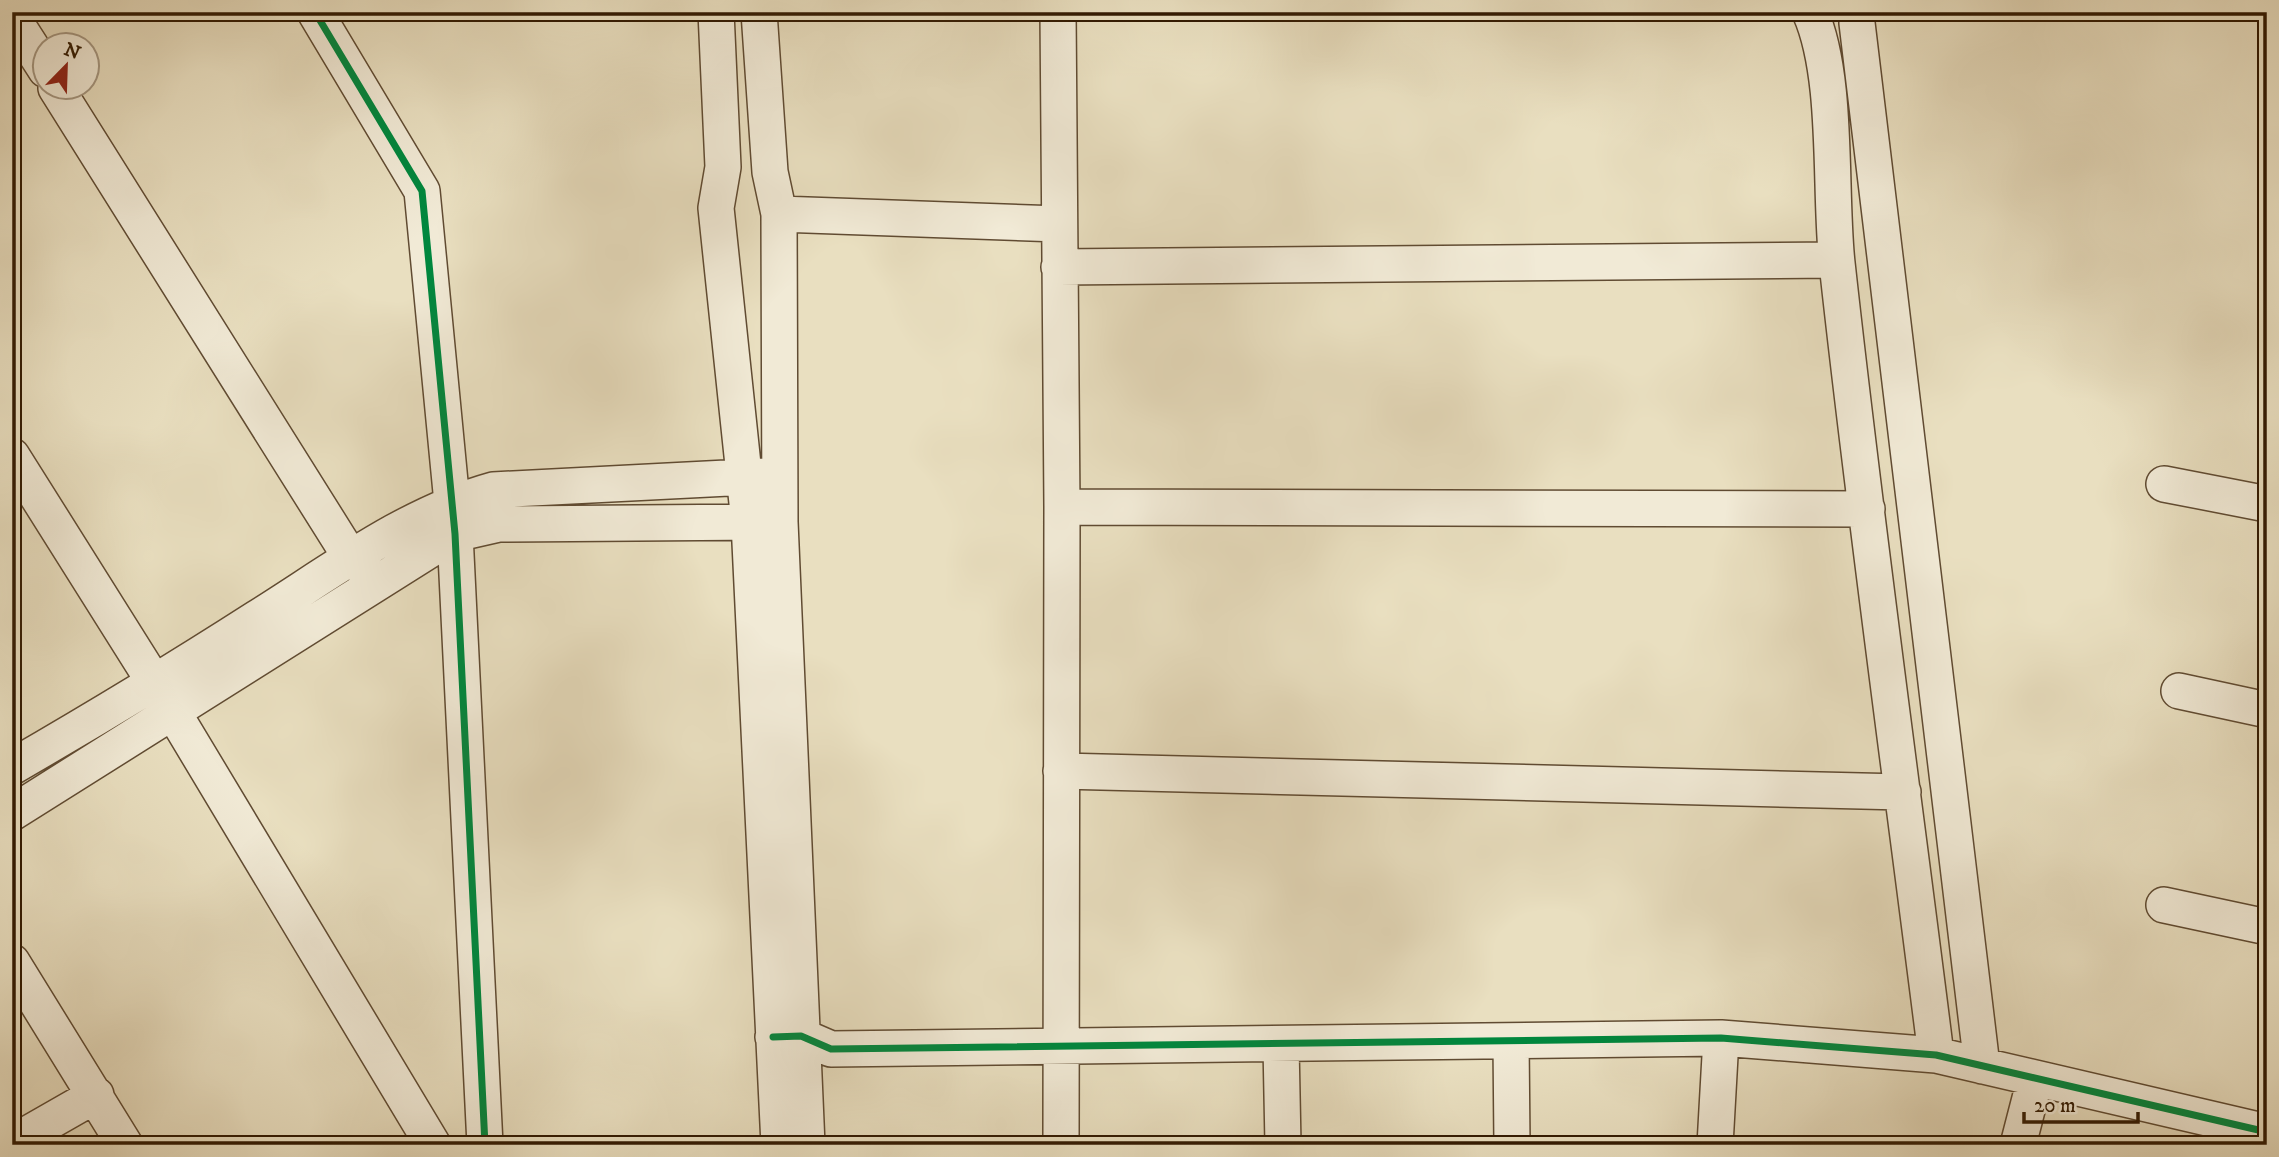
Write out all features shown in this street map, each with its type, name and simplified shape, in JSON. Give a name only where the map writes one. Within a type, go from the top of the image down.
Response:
[{"type":"street","points":[[315,12],[422,191],[453,518],[485,1145]]},
{"type":"street","points":[[716,12],[723,167],[716,208],[744,478],[764,522]]},
{"type":"street","points":[[759,12],[770,172],[779,214],[777,264],[780,475],[764,522],[787,1037],[779,1145]]},
{"type":"street","points":[[1058,12],[1062,507],[1061,1145]]},
{"type":"street","points":[[1810,12],[1818,30],[1825,76],[1836,260],[1936,1055]]},
{"type":"street","points":[[12,17],[32,48]]},
{"type":"street","points":[[1857,23],[1982,1066]]},
{"type":"street","points":[[65,102],[364,569]]},
{"type":"street","points":[[723,167],[770,172]]},
{"type":"street","points":[[779,214],[1059,224]]},
{"type":"street","points":[[1059,267],[1836,260]]},
{"type":"street","points":[[723,262],[777,264]]},
{"type":"street","points":[[12,456],[173,712],[433,1145]]},
{"type":"street","points":[[12,767],[155,683],[453,518],[493,490],[780,475]]},
{"type":"street","points":[[2164,484],[2267,504]]},
{"type":"street","points":[[1062,507],[1867,509]]},
{"type":"street","points":[[453,518],[499,524],[764,522]]},
{"type":"street","points":[[12,813],[173,712],[364,569]]},
{"type":"street","points":[[2179,691],[2267,710]]},
{"type":"street","points":[[1061,771],[1903,792]]},
{"type":"street","points":[[2164,905],[2267,926]]},
{"type":"street","points":[[12,962],[125,1145]]},
{"type":"street","points":[[787,1037],[831,1049],[1721,1038],[1936,1055],[2267,1132]]},
{"type":"street","points":[[787,1037],[807,1145]]},
{"type":"street","points":[[1715,1145],[1721,1038]]},
{"type":"street","points":[[1511,1041],[1512,1145]]},
{"type":"street","points":[[1281,1045],[1283,1145]]},
{"type":"street","points":[[2018,1145],[2035,1079]]},
{"type":"street","points":[[12,1143],[96,1095]]},
{"type":"cycle path","points":[[315,12],[422,191],[455,534],[485,1145]]},
{"type":"cycle path","points":[[773,1037],[801,1036],[831,1049],[1721,1038],[1936,1055],[2267,1132]]}]
